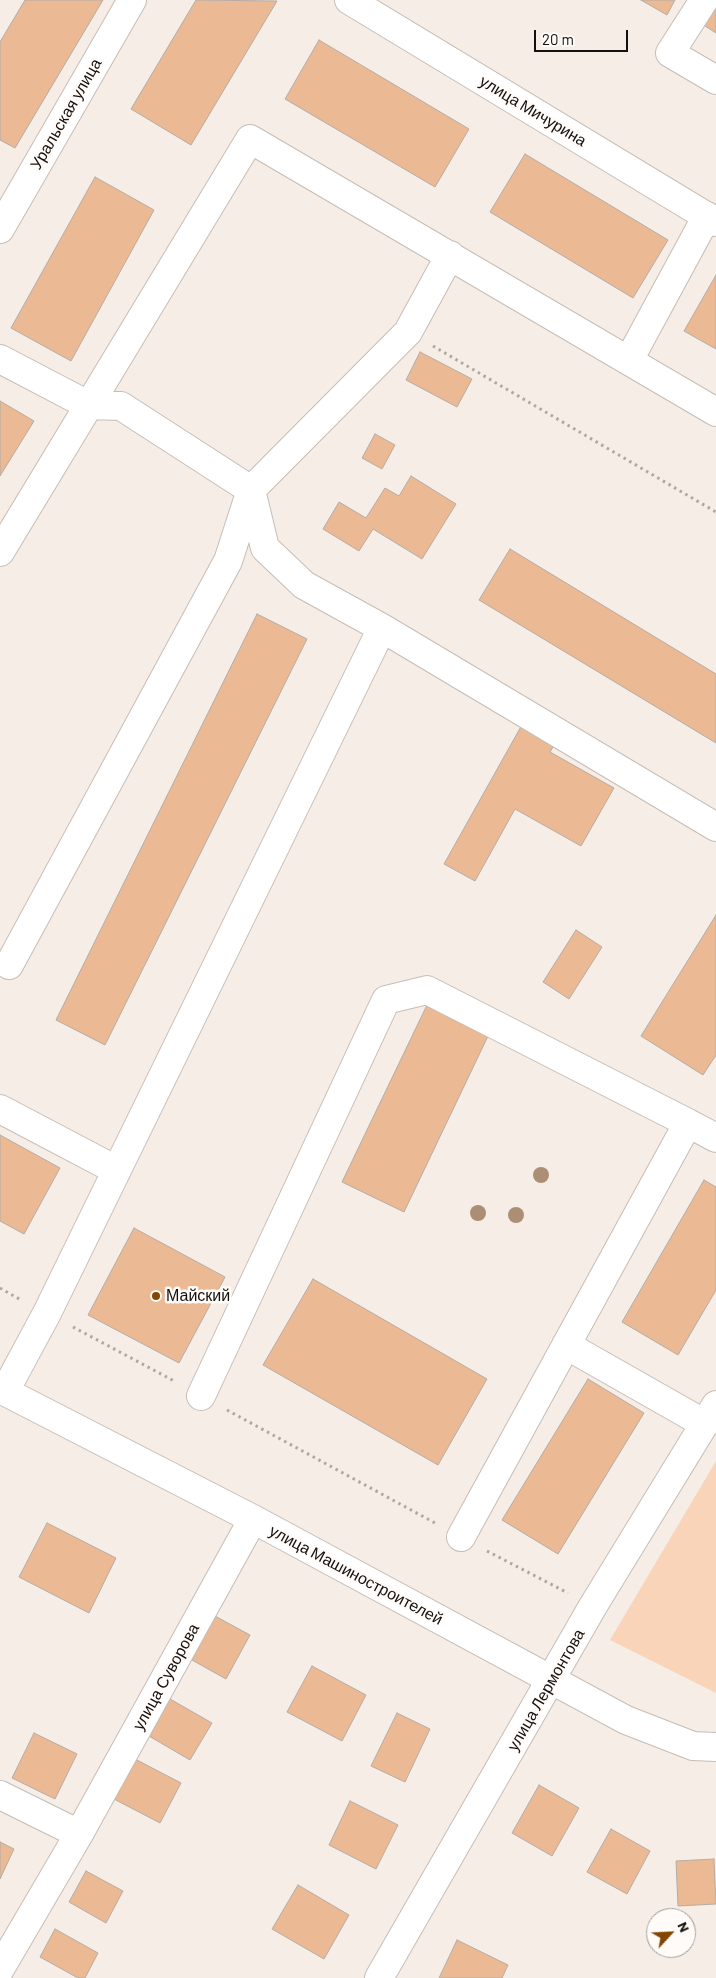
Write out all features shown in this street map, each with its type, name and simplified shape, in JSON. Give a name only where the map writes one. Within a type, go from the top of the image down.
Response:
[{"type":"street","name":"Уральская улица","points":[[0,229],[132,0]]},
{"type":"street","name":"улица Мичурина","points":[[349,0],[712,219]]},
{"type":"street","points":[[704,0],[670,53],[716,80]]},
{"type":"street","points":[[0,552],[250,139],[716,412]]},
{"type":"street","points":[[629,360],[712,219]]},
{"type":"street","points":[[9,965],[228,560],[251,490],[408,332],[450,256]]},
{"type":"street","points":[[0,359],[88,405],[122,406],[251,490],[265,548],[304,585],[382,628],[716,826]]},
{"type":"street","points":[[2,1390],[46,1313],[382,628]]},
{"type":"street","points":[[201,1396],[386,1000],[427,990],[716,1138]]},
{"type":"street","points":[[0,1109],[116,1170]]},
{"type":"street","points":[[461,1538],[688,1123]]},
{"type":"street","points":[[566,1345],[710,1414]]},
{"type":"street","name":"улица Машиностроителей","points":[[2,1390],[253,1519],[626,1720],[693,1746],[716,1747]]},
{"type":"street","name":"улица Лермонтова","points":[[378,1978],[594,1606],[710,1414]]},
{"type":"street","name":"улица Суворова","points":[[0,1969],[79,1834],[253,1519]]},
{"type":"street","points":[[0,1795],[79,1834]]},
{"type":"path","points":[[408,332],[716,512]]},
{"type":"path","points":[[0,1288],[461,1538],[594,1606]]},
{"type":"shaded area","points":[[716,1461],[716,1693],[610,1640]]},
{"type":"building","points":[[25,0],[103,0],[15,148],[0,140],[0,42]]},
{"type":"building","points":[[196,0],[277,1],[191,145],[131,109]]},
{"type":"building","points":[[641,0],[675,0],[667,15]]},
{"type":"building","points":[[716,1],[716,33],[702,24]]},
{"type":"building","points":[[319,40],[469,129],[435,187],[285,99]]},
{"type":"building","points":[[525,154],[668,240],[633,298],[490,212]]},
{"type":"building","points":[[95,177],[154,210],[71,361],[11,328]]},
{"type":"building","points":[[716,275],[716,349],[684,331]]},
{"type":"building","points":[[420,352],[472,379],[457,407],[406,380]]},
{"type":"building","points":[[0,401],[34,421],[0,476]]},
{"type":"building","points":[[375,434],[395,445],[382,469],[362,458]]},
{"type":"building","points":[[411,476],[456,504],[422,559],[373,529],[359,551],[323,529],[339,502],[366,518],[385,488],[399,496]]},
{"type":"building","points":[[510,549],[716,674],[716,743],[479,600]]},
{"type":"building","points":[[257,614],[307,639],[105,1045],[56,1020]]},
{"type":"building","points":[[523,723],[556,742],[550,752],[614,788],[581,846],[515,809],[475,881],[444,864]]},
{"type":"building","points":[[716,915],[716,1055],[703,1075],[641,1036]]},
{"type":"building","points":[[576,930],[602,947],[569,999],[543,982]]},
{"type":"building","points":[[427,1005],[489,1034],[404,1212],[342,1182]]},
{"type":"building","points":[[0,1135],[60,1168],[24,1234],[0,1221]]},
{"type":"building","points":[[704,1180],[716,1187],[716,1290],[678,1355],[622,1322]]},
{"type":"building","name":"Майский","points":[[134,1228],[225,1277],[179,1363],[88,1315]]},
{"type":"building","points":[[313,1279],[487,1379],[438,1465],[263,1365]]},
{"type":"building","points":[[588,1379],[644,1413],[558,1554],[502,1520]]},
{"type":"building","points":[[47,1523],[116,1558],[89,1613],[19,1577]]},
{"type":"building","points":[[215,1616],[250,1635],[226,1679],[192,1660]]},
{"type":"building","points":[[312,1666],[366,1695],[342,1741],[287,1712]]},
{"type":"building","points":[[170,1699],[212,1723],[190,1760],[149,1736]]},
{"type":"building","points":[[397,1713],[430,1729],[405,1782],[371,1766]]},
{"type":"building","points":[[34,1733],[77,1754],[55,1799],[12,1778]]},
{"type":"building","points":[[133,1758],[181,1783],[160,1823],[112,1798]]},
{"type":"building","points":[[539,1785],[579,1808],[552,1856],[512,1833]]},
{"type":"building","points":[[350,1801],[398,1825],[376,1869],[329,1845]]},
{"type":"building","points":[[611,1829],[650,1851],[627,1894],[587,1872]]},
{"type":"building","points":[[0,1842],[14,1849],[0,1879]]},
{"type":"building","points":[[714,1859],[716,1904],[678,1906],[676,1861]]},
{"type":"building","points":[[86,1871],[123,1891],[106,1923],[69,1902]]},
{"type":"building","points":[[298,1885],[349,1915],[324,1959],[272,1929]]},
{"type":"building","points":[[55,1929],[98,1953],[85,1978],[78,1978],[40,1957]]},
{"type":"building","points":[[457,1940],[508,1965],[502,1978],[439,1978]]},
{"type":"place","name":"Майский","points":[[156,1296]]}]
